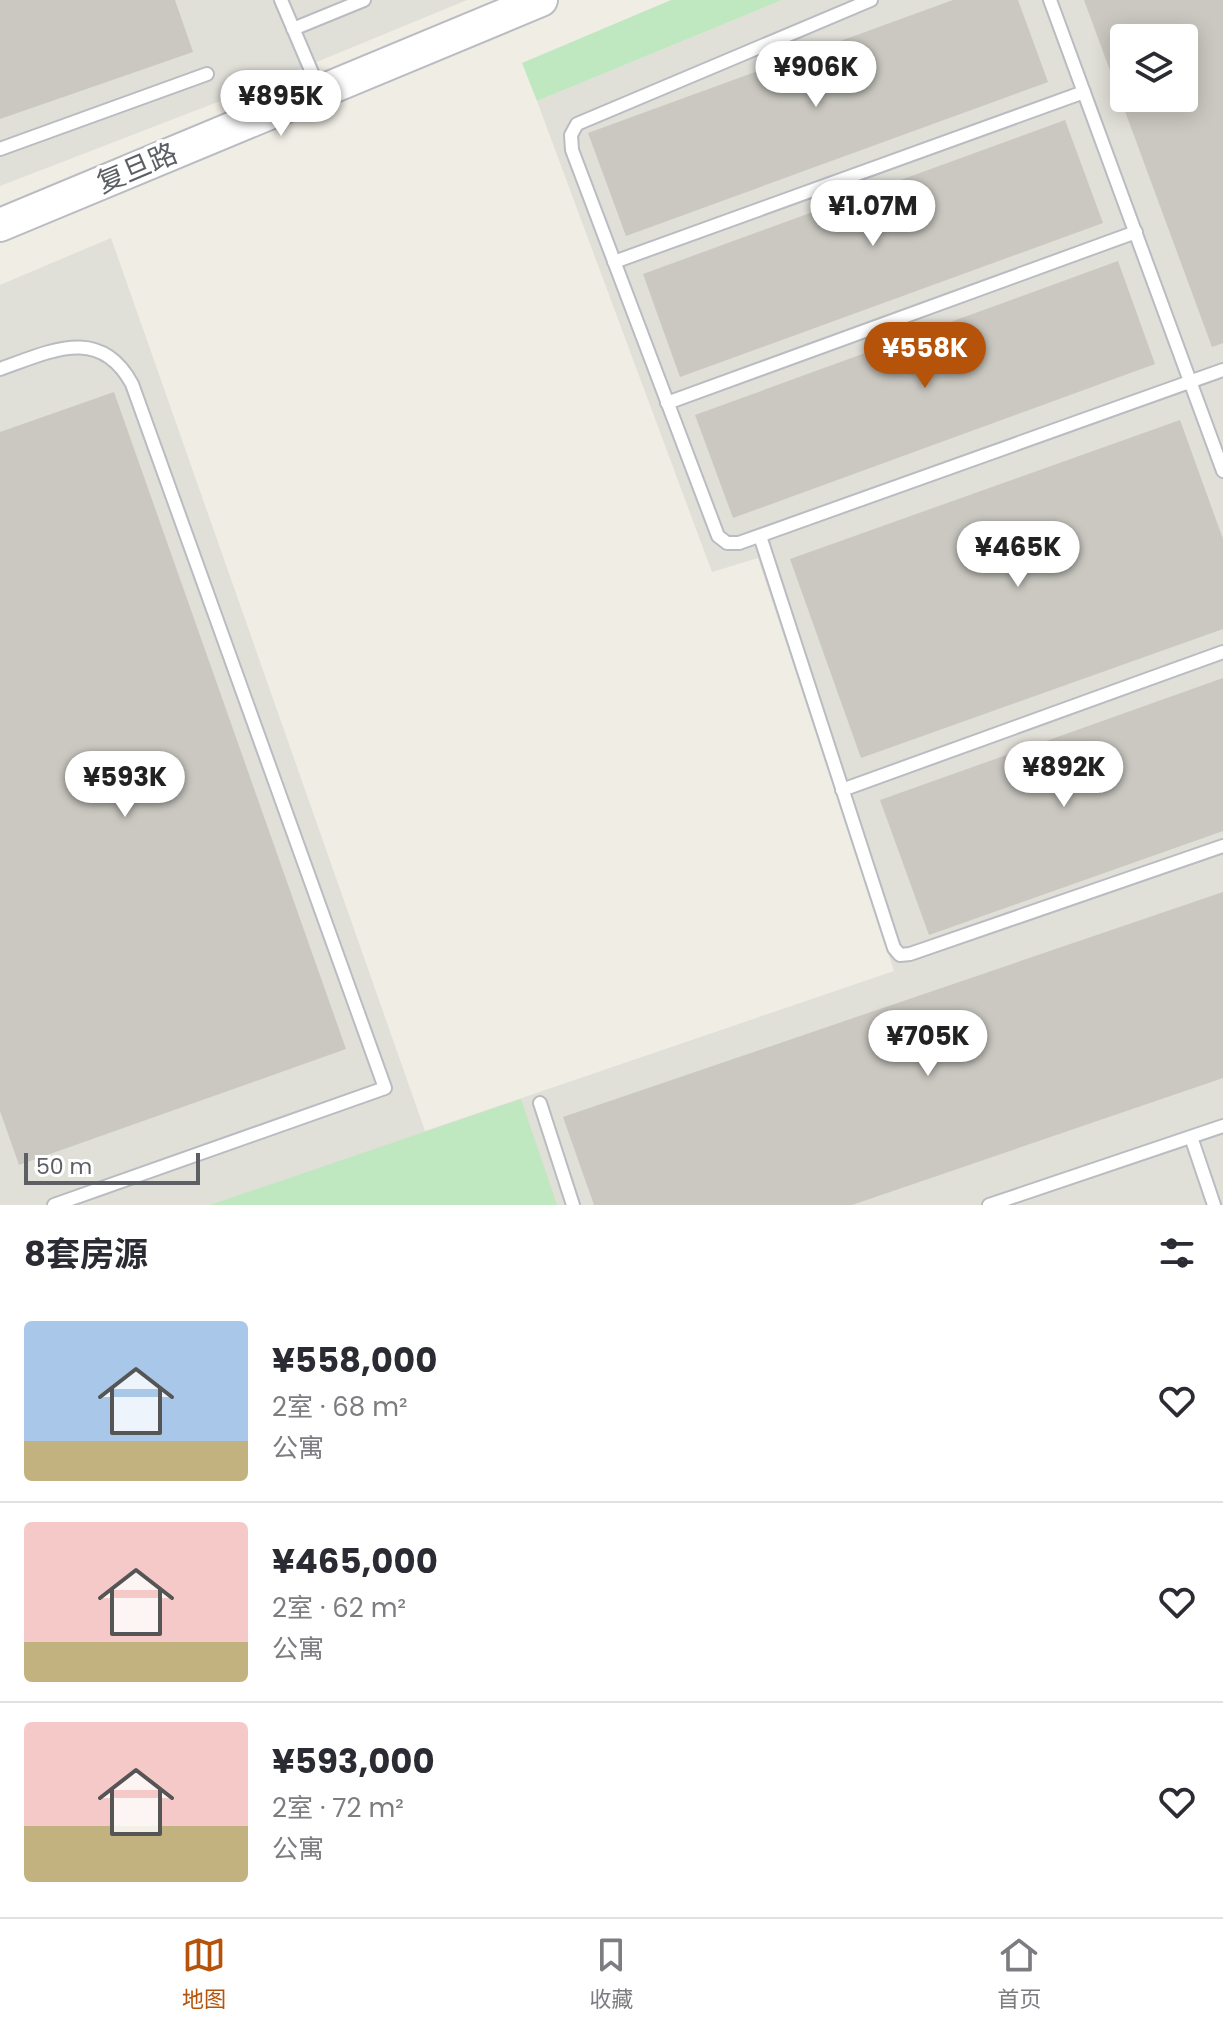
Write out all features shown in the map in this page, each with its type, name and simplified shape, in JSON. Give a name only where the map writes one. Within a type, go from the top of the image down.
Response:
[{"type":"street","name":"复旦路","points":[[0,225],[541,0]]},
{"type":"lane","points":[[281,0],[320,92]]},
{"type":"lane","points":[[293,29],[364,0]]},
{"type":"lane","points":[[871,0],[577,124],[571,135],[572,150],[718,536],[727,543],[739,543],[1223,370]]},
{"type":"lane","points":[[1050,0],[1223,471]]},
{"type":"lane","points":[[0,149],[207,74]]},
{"type":"lane","points":[[614,262],[1084,92]]},
{"type":"lane","points":[[667,403],[1136,232]]},
{"type":"lane","points":[[0,369],[74,346],[93,347],[123,366],[385,1088],[54,1205]]},
{"type":"lane","points":[[760,536],[894,948],[900,955],[1223,846]]},
{"type":"lane","points":[[842,790],[1223,652]]},
{"type":"lane","points":[[540,1103],[573,1205]]},
{"type":"lane","points":[[989,1205],[1223,1126]]},
{"type":"lane","points":[[1191,1137],[1214,1205]]},
{"type":"shaded area","points":[[0,0],[467,0],[241,93],[0,186]]},
{"type":"shaded area","points":[[782,0],[1223,0],[1223,1205],[0,1205],[0,285],[111,238],[425,1131],[894,971],[758,558],[712,572],[537,101]]},
{"type":"green space","points":[[671,0],[782,0],[537,101],[522,63]]},
{"type":"green space","points":[[521,1099],[557,1205],[210,1205]]},
{"type":"building","points":[[0,0],[175,0],[193,52],[0,119]]},
{"type":"building","points":[[953,0],[1018,0],[1048,82],[626,236],[588,133]]},
{"type":"building","points":[[1084,0],[1223,0],[1223,343],[1212,347],[1125,112],[1198,112],[1198,24],[1110,24],[1110,70]]},
{"type":"building","points":[[1065,120],[1103,223],[680,377],[643,274]]},
{"type":"building","points":[[1118,261],[1155,364],[733,518],[695,415]]},
{"type":"building","points":[[114,392],[346,1049],[19,1165],[0,1111],[0,432]]},
{"type":"building","points":[[1180,420],[1223,539],[1223,629],[861,758],[790,559]]},
{"type":"building","points":[[1223,678],[1223,831],[929,935],[880,800]]},
{"type":"building","points":[[1223,892],[1223,1078],[852,1205],[594,1205],[563,1117]]}]
